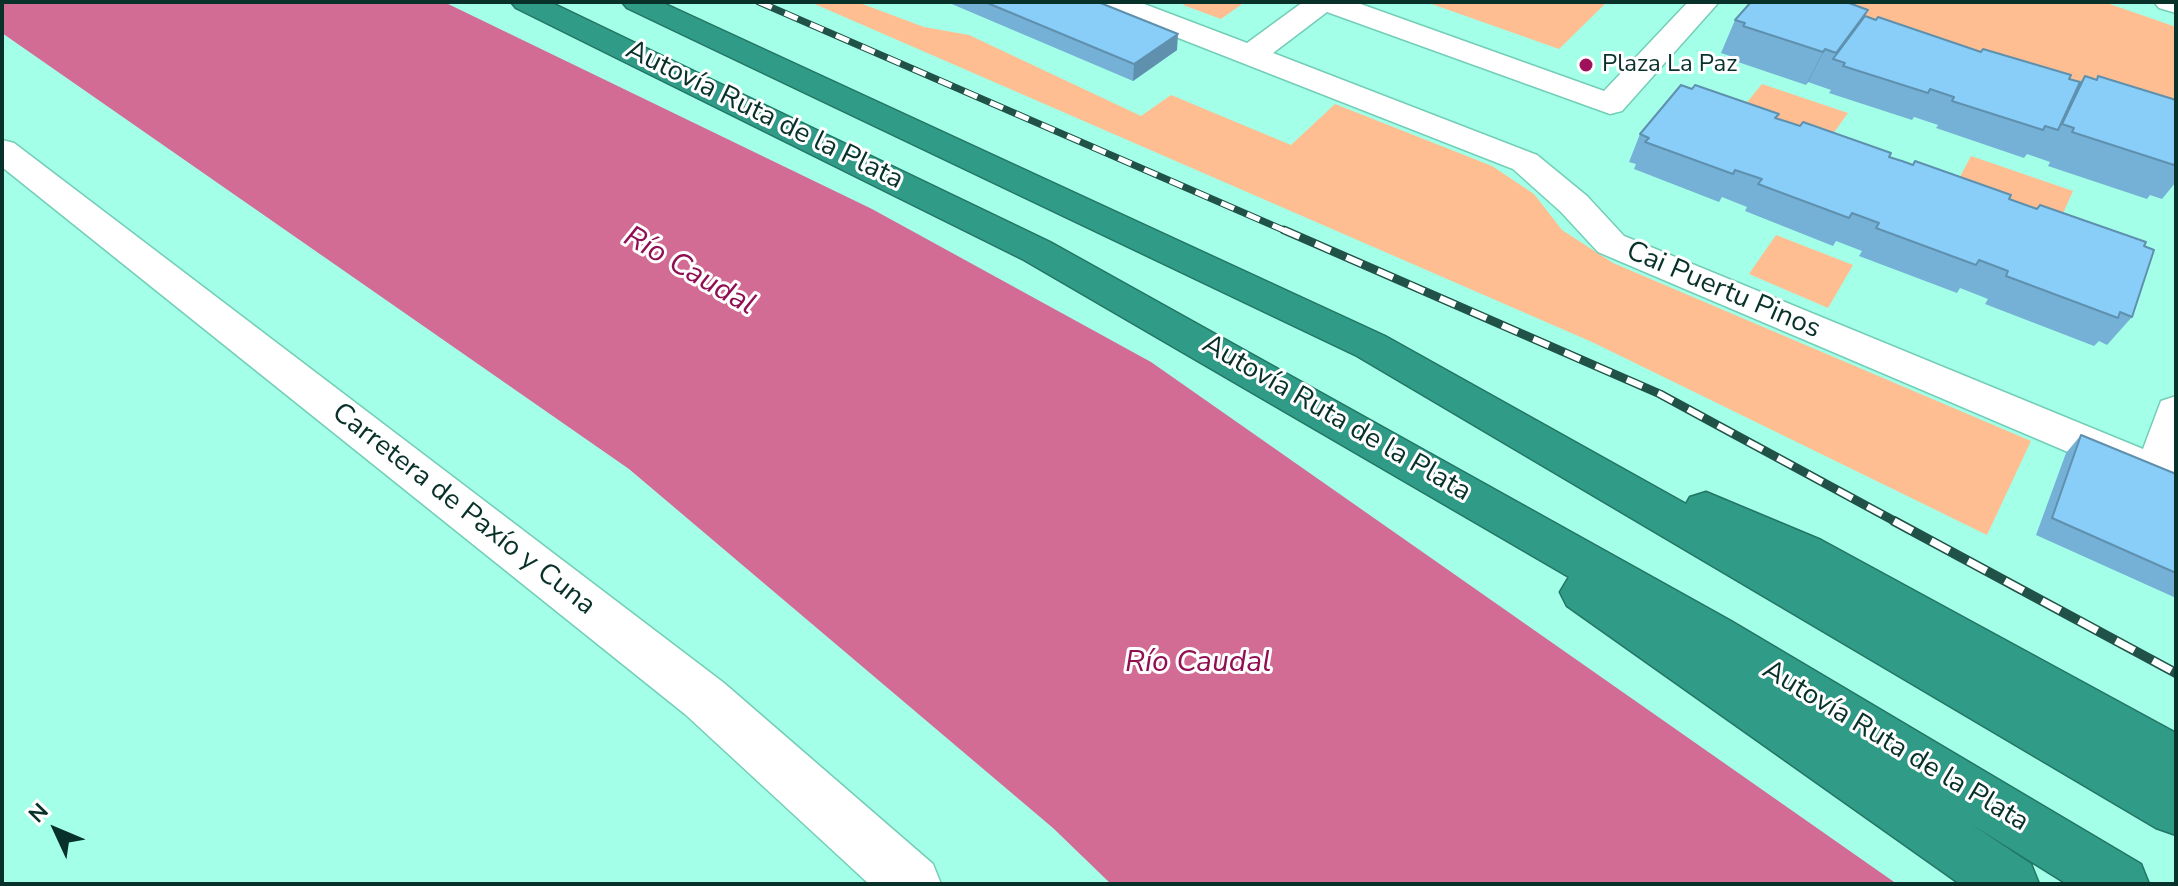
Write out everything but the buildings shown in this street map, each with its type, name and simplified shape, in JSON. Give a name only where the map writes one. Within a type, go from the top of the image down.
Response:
[{"type":"highway","name":"Autovía Ruta de la Plata","points":[[526,2],[1037,251],[1304,400],[1713,636],[2120,884]]},
{"type":"highway","name":"Autovía Ruta de la Plata","points":[[637,2],[1243,283],[1371,346],[2176,809]]},
{"type":"highway","points":[[1304,400],[2010,884]]},
{"type":"highway","points":[[1472,404],[1804,554],[2176,761]]},
{"type":"street","name":"Cai Puertu Pinos","points":[[1112,2],[1525,162],[1574,204],[1611,244],[2167,477]]},
{"type":"street","points":[[1250,56],[1324,2],[1610,104],[1704,2]]},
{"type":"street","points":[[2169,2],[2176,4]]},
{"type":"street","name":"Carretera de Paxío y Cuna","points":[[2,150],[705,699],[912,884]]},
{"type":"street","points":[[2167,477],[2176,412]]},
{"type":"shaded area","points":[[810,2],[857,2],[924,27],[969,35],[1141,116],[1171,95],[1291,145],[1335,104],[1492,166],[1534,194],[1562,230],[1613,263],[2031,441],[1987,535],[1592,342]]},
{"type":"shaded area","points":[[1187,2],[1245,2],[1221,19],[1183,5]]},
{"type":"shaded area","points":[[1426,2],[1607,2],[1559,49]]},
{"type":"shaded area","points":[[1772,2],[2104,2],[2176,27],[2176,127]]},
{"type":"shaded area","points":[[1762,84],[1848,113],[1825,145],[1738,113]]},
{"type":"shaded area","points":[[1971,156],[2073,191],[2057,227],[1953,190]]},
{"type":"shaded area","points":[[1776,235],[1853,265],[1828,308],[1749,274]]},
{"type":"water","name":"Río Caudal","points":[[2,2],[444,2],[872,209],[1151,362],[1897,884],[1111,884],[1053,828],[629,469],[2,33]]},
{"type":"railway","points":[[759,2],[1288,232]]},
{"type":"railway","points":[[1284,230],[1660,394],[1898,523]]},
{"type":"railway","points":[[1894,521],[2176,673]]},
{"type":"place","name":"Plaza La Paz","points":[[1586,65]]}]
